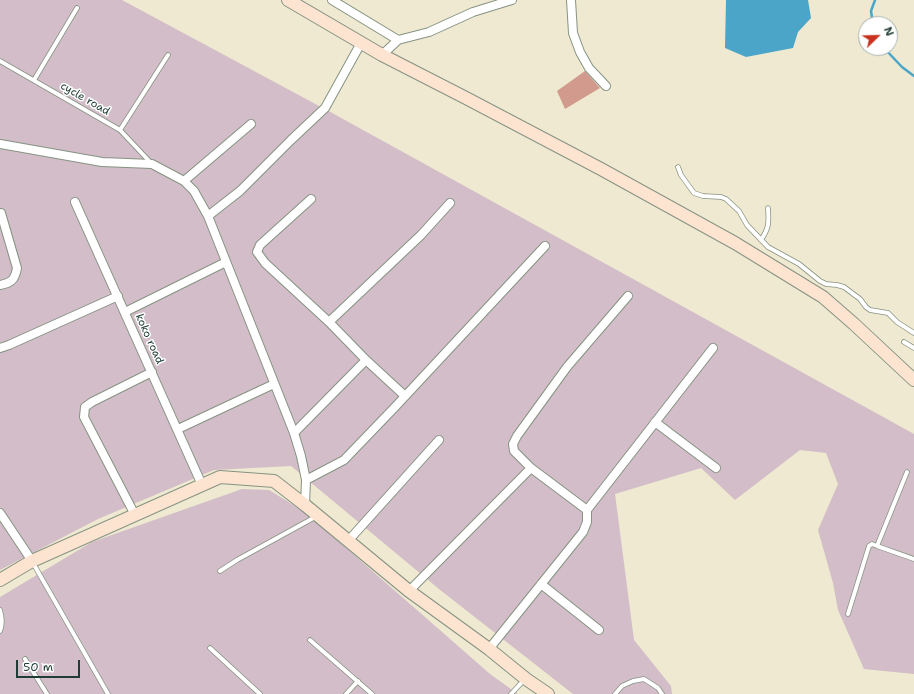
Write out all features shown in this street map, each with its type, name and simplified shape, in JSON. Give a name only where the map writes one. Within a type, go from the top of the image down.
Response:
[{"type":"street","points":[[288,0],[382,55],[595,166],[735,243],[823,297],[914,380]]},
{"type":"street","points":[[332,0],[398,40]]},
{"type":"street","points":[[382,55],[398,40],[428,32],[473,12],[512,0]]},
{"type":"street","points":[[571,0],[572,34],[589,68],[606,86]]},
{"type":"street","points":[[208,216],[240,191],[325,108],[361,43]]},
{"type":"street","points":[[184,180],[251,124]]},
{"type":"street","points":[[0,144],[102,162],[152,164],[184,180],[194,191],[208,216],[294,433],[306,480],[305,505]]},
{"type":"street","points":[[311,199],[260,245],[257,252],[265,262],[405,396]]},
{"type":"street","name":"koko road","points":[[76,202],[202,485]]},
{"type":"street","points":[[329,322],[421,235],[450,202]]},
{"type":"street","points":[[0,286],[8,284],[16,276],[17,268],[1,213]]},
{"type":"street","points":[[306,480],[344,460],[545,246]]},
{"type":"street","points":[[125,312],[226,262]]},
{"type":"street","points":[[0,348],[118,296]]},
{"type":"street","points":[[587,510],[531,468],[514,450],[513,444],[517,436],[567,367],[628,296]]},
{"type":"street","points":[[489,649],[583,532],[587,522],[587,510],[714,348]]},
{"type":"street","points":[[294,433],[366,360]]},
{"type":"street","points":[[135,515],[84,417],[85,407],[152,372]]},
{"type":"street","points":[[178,430],[274,384]]},
{"type":"street","points":[[655,422],[716,468]]},
{"type":"street","points":[[348,541],[439,440]]},
{"type":"street","points":[[409,591],[531,468]]},
{"type":"street","points":[[0,580],[32,561],[220,478],[274,481],[409,591],[548,694]]},
{"type":"street","points":[[0,513],[32,561]]},
{"type":"street","points":[[541,584],[599,630]]},
{"type":"lane","points":[[34,80],[77,8]]},
{"type":"lane","points":[[120,130],[168,55]]},
{"type":"lane","name":"cycle road","points":[[0,61],[120,130],[152,164]]},
{"type":"lane","points":[[678,167],[680,175],[694,193],[703,196],[721,197],[726,199],[739,211],[747,225],[768,247],[799,264],[820,281],[826,284],[837,284],[844,287],[860,299],[870,310],[888,313],[897,322],[914,333]]},
{"type":"lane","points":[[761,240],[768,226],[768,208]]},
{"type":"lane","points":[[904,342],[914,348]]},
{"type":"lane","points":[[877,546],[907,472]]},
{"type":"lane","points":[[220,571],[237,560],[318,516]]},
{"type":"lane","points":[[848,614],[869,546],[872,544],[914,559]]},
{"type":"lane","points":[[32,561],[108,694]]},
{"type":"lane","points":[[0,610],[2,617],[2,627],[0,630]]},
{"type":"lane","points":[[310,640],[372,694]]},
{"type":"lane","points":[[210,648],[260,694]]},
{"type":"lane","points":[[25,659],[48,694]]},
{"type":"lane","points":[[511,694],[526,678]]},
{"type":"lane","points":[[615,694],[622,686],[633,681],[644,679],[658,688],[662,694]]},
{"type":"lane","points":[[346,694],[358,681]]},
{"type":"shaded area","points":[[0,0],[122,0],[334,114],[914,434],[914,674],[864,669],[838,610],[833,583],[818,530],[838,484],[826,453],[800,450],[735,500],[701,468],[615,494],[634,640],[671,686],[672,694],[573,694],[439,589],[291,466],[214,470],[98,519],[0,570]]},
{"type":"shaded area","points":[[242,489],[269,490],[305,512],[490,674],[518,694],[0,694],[0,597],[92,542]]},
{"type":"water","points":[[726,0],[808,0],[811,18],[798,32],[793,48],[746,57],[725,48]]},
{"type":"building","points":[[585,71],[600,88],[565,109],[557,91]]},
{"type":"waterway","points":[[872,16],[871,11],[875,0]]},
{"type":"waterway","points":[[892,56],[902,67],[914,76]]}]
